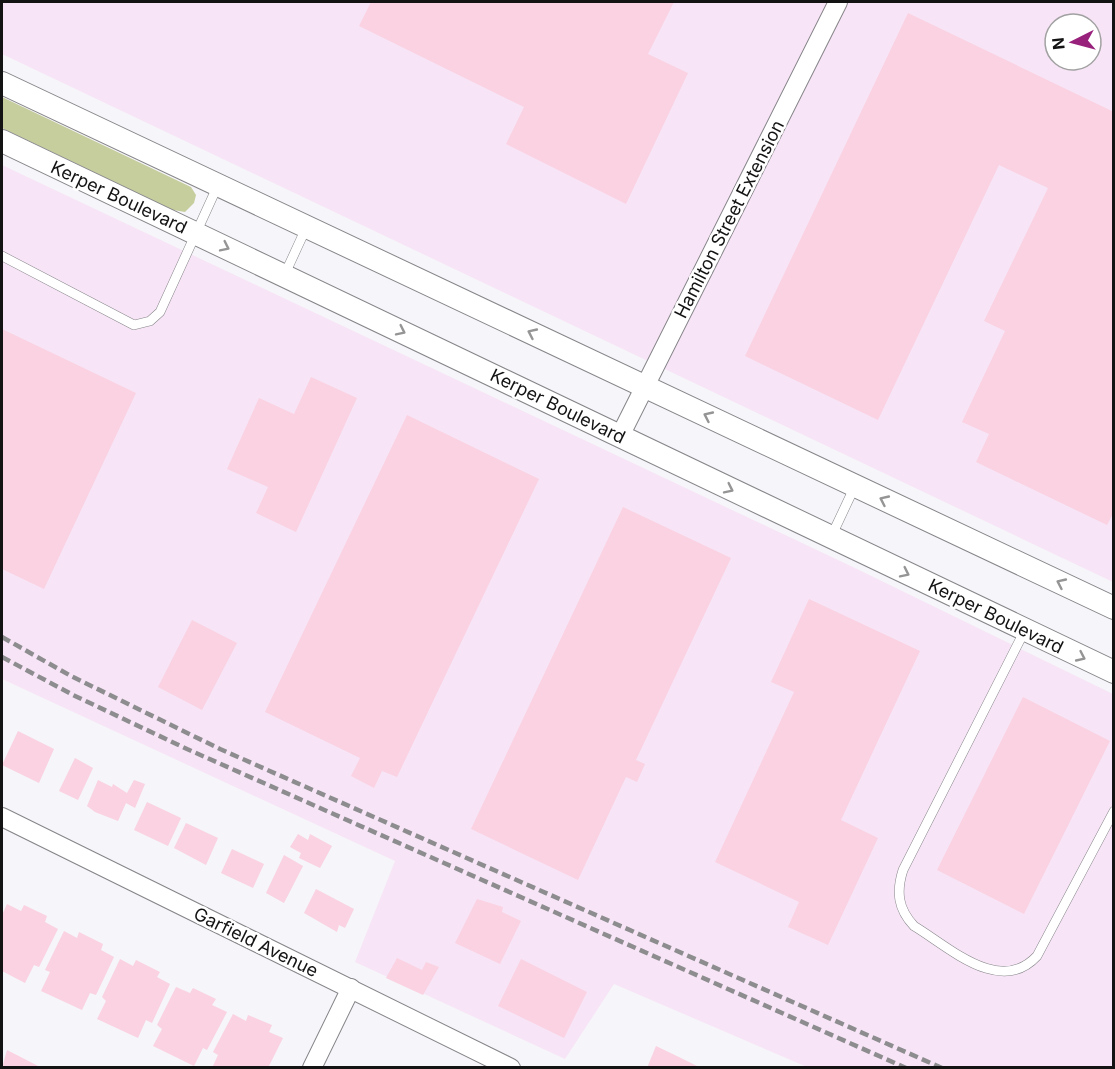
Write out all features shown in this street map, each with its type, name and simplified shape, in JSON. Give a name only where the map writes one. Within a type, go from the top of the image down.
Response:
[{"type":"street","name":"Hamilton Street Extension","points":[[620,436],[838,2]]},
{"type":"street","points":[[2,82],[855,486],[1112,603]]},
{"type":"street","name":"Kerper Boulevard","points":[[2,141],[1113,672]]},
{"type":"street","name":"Garfield Avenue","points":[[2,817],[511,1068]]},
{"type":"street","points":[[312,1068],[351,988]]},
{"type":"lane","points":[[2,256],[135,325],[150,321],[160,312],[218,185]]},
{"type":"lane","points":[[284,276],[307,226]]},
{"type":"lane","points":[[831,537],[855,486]]},
{"type":"lane","points":[[1025,630],[903,870],[899,884],[899,903],[914,926],[985,969],[1001,973],[1028,966],[1037,956],[1113,811]]},
{"type":"shaded area","points":[[2,2],[1113,2],[1113,582],[2,54]]},
{"type":"shaded area","points":[[2,165],[857,569],[1113,694],[1113,1067],[807,1067],[614,984],[565,1059],[355,962],[395,861],[2,679]]},
{"type":"green space","points":[[2,97],[191,187],[196,195],[194,203],[185,212],[173,210],[2,128]]},
{"type":"building","points":[[371,2],[674,2],[648,54],[688,73],[626,204],[506,144],[524,107],[359,26]]},
{"type":"building","points":[[908,13],[1114,112],[1114,512],[1107,525],[976,462],[989,434],[962,422],[1005,331],[984,321],[1048,188],[999,165],[878,420],[745,356]]},
{"type":"building","points":[[2,329],[136,393],[44,589],[2,569]]},
{"type":"building","points":[[311,377],[357,398],[296,532],[256,513],[268,487],[227,469],[259,398],[294,414]]},
{"type":"building","points":[[407,415],[539,479],[397,777],[382,771],[374,788],[351,776],[360,758],[265,712]]},
{"type":"building","points":[[623,507],[731,558],[636,760],[645,764],[637,782],[626,777],[578,880],[471,829]]},
{"type":"building","points":[[809,599],[920,651],[841,820],[878,838],[828,945],[788,927],[799,902],[715,862],[794,692],[771,682]]},
{"type":"building","points":[[192,620],[237,643],[202,710],[158,687]]},
{"type":"building","points":[[1023,697],[1110,741],[1024,914],[937,870]]},
{"type":"building","points":[[18,731],[54,749],[39,783],[2,765]]},
{"type":"building","points":[[75,758],[93,768],[78,800],[59,791]]},
{"type":"building","points":[[98,780],[112,787],[113,784],[127,793],[134,780],[145,784],[135,808],[126,803],[118,821],[95,812],[87,806]]},
{"type":"building","points":[[147,802],[181,818],[168,846],[134,830]]},
{"type":"building","points":[[186,823],[218,838],[206,865],[174,848]]},
{"type":"building","points":[[298,834],[308,840],[310,834],[332,846],[320,868],[299,858],[301,853],[290,847]]},
{"type":"building","points":[[232,849],[264,864],[253,888],[221,873]]},
{"type":"building","points":[[284,855],[303,866],[284,903],[266,893]]},
{"type":"building","points":[[316,889],[354,909],[345,928],[339,925],[337,932],[304,913]]},
{"type":"building","points":[[477,899],[503,907],[502,912],[521,921],[500,964],[455,943]]},
{"type":"building","points":[[7,904],[21,911],[24,905],[47,916],[45,922],[58,929],[39,967],[34,965],[25,983],[2,971],[2,915]]},
{"type":"building","points":[[64,931],[77,938],[79,932],[103,944],[101,950],[114,957],[96,995],[90,993],[82,1010],[41,991],[50,972],[45,970]]},
{"type":"building","points":[[397,958],[422,970],[426,962],[439,967],[423,995],[386,978]]},
{"type":"building","points":[[120,959],[133,966],[136,960],[160,972],[157,977],[170,984],[152,1023],[146,1020],[138,1038],[97,1019],[106,1001],[102,997]]},
{"type":"building","points":[[521,959],[587,992],[564,1038],[498,1006]]},
{"type":"building","points":[[176,987],[190,993],[193,988],[216,999],[212,1005],[227,1012],[207,1050],[203,1048],[194,1066],[153,1046],[162,1029],[157,1025]]},
{"type":"building","points":[[233,1014],[246,1021],[248,1015],[272,1025],[269,1032],[283,1038],[268,1068],[212,1068],[218,1055],[213,1052]]},
{"type":"building","points":[[656,1046],[683,1059],[701,1068],[647,1068]]},
{"type":"building","points":[[7,1050],[42,1068],[2,1068]]},
{"type":"railway","points":[[2,637],[71,676],[220,749],[942,1068]]},
{"type":"railway","points":[[2,657],[73,695],[187,749],[906,1068]]}]
